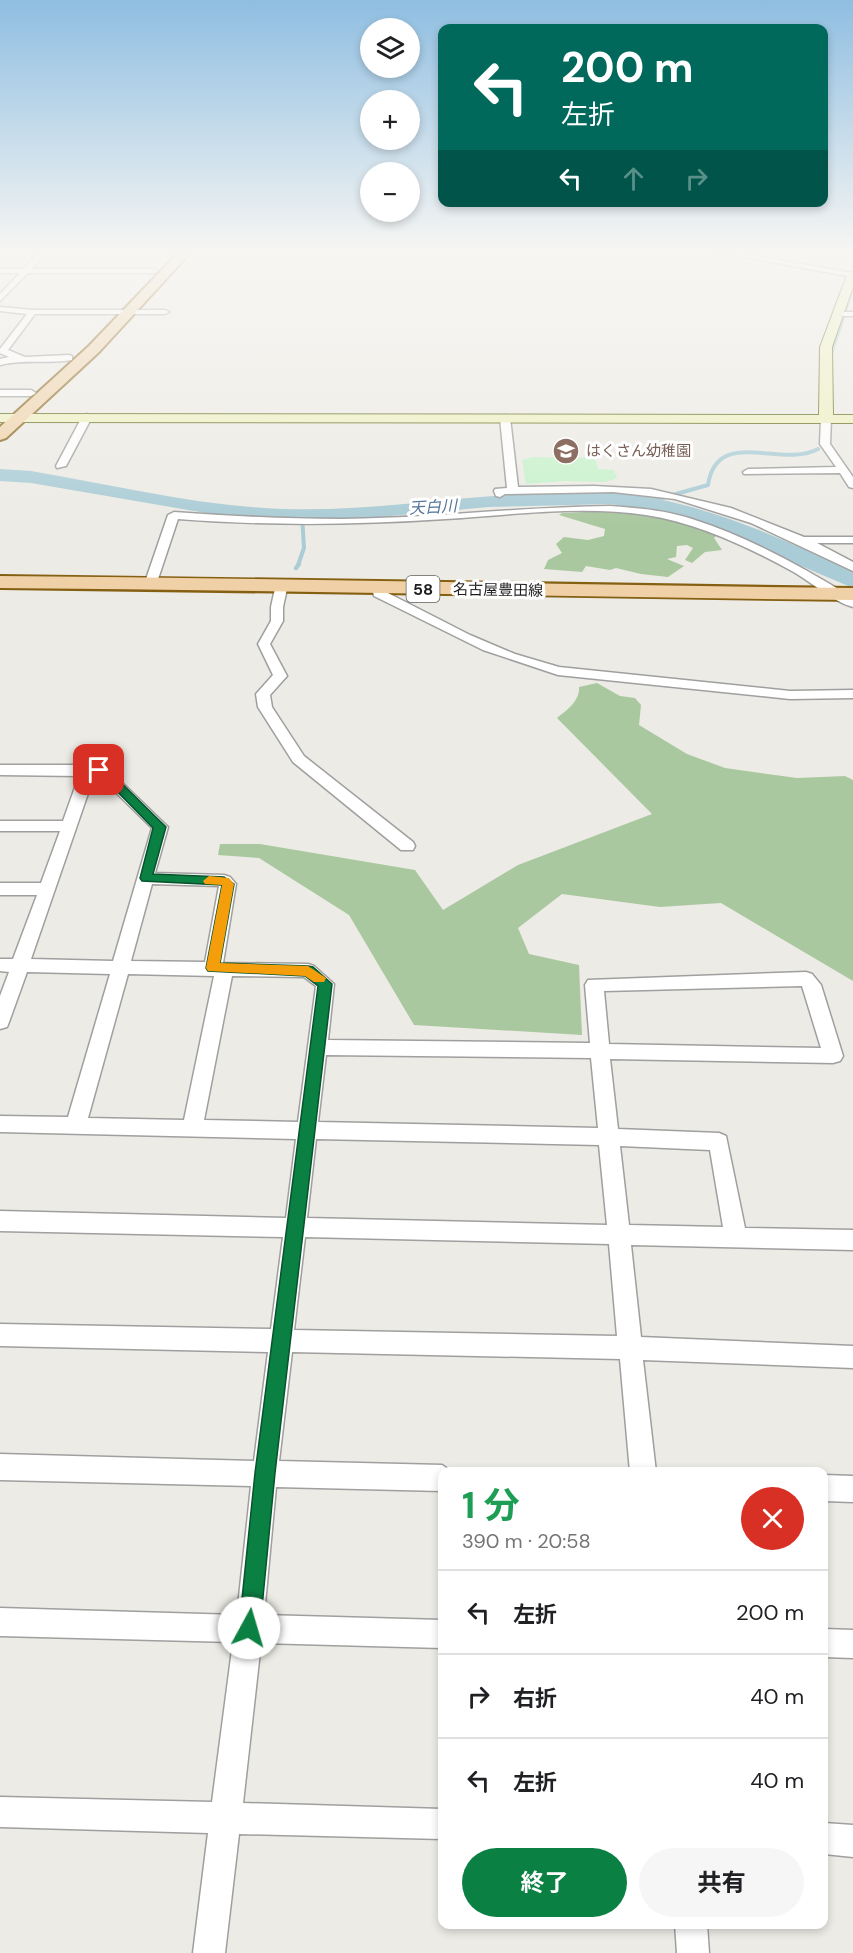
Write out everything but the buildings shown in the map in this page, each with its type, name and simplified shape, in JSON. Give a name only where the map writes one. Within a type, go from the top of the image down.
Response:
[{"type":"main road","points":[[1,419],[86,343]]},
{"type":"main road","points":[[0,435],[98,343]]},
{"type":"main road","name":"名古屋豊田線","points":[[0,582],[282,584],[378,588],[848,596]]},
{"type":"street","points":[[828,343],[825,444],[853,485]]},
{"type":"street","points":[[2,349],[24,360],[69,358]]},
{"type":"street","points":[[0,362],[17,357]]},
{"type":"street","points":[[0,393],[31,393]]},
{"type":"street","points":[[1,419],[20,417],[853,418]]},
{"type":"street","points":[[61,466],[87,417]]},
{"type":"street","points":[[506,418],[513,491]]},
{"type":"street","points":[[748,471],[843,470]]},
{"type":"street","points":[[500,494],[499,491],[571,488],[665,494],[730,513],[797,539],[853,567]]},
{"type":"street","points":[[151,582],[174,515],[245,521],[335,522],[545,510],[610,509],[661,514],[708,528],[795,568],[848,596]]},
{"type":"street","points":[[797,539],[853,540]]},
{"type":"street","points":[[282,584],[277,621],[264,644],[280,676],[263,694],[265,707],[298,759],[407,846]]},
{"type":"street","points":[[378,588],[378,593],[460,637],[527,663],[558,671],[790,694],[829,696],[853,694]]},
{"type":"street","points":[[0,770],[104,772],[160,827],[76,1125]]},
{"type":"street","points":[[0,1022],[88,770]]},
{"type":"street","points":[[0,826],[70,826]]},
{"type":"street","points":[[146,878],[224,881],[228,884],[218,969],[192,1128]]},
{"type":"street","points":[[0,889],[47,889]]},
{"type":"street","points":[[0,965],[308,971],[325,984],[265,1473],[226,1819],[208,1953]]},
{"type":"street","points":[[318,1047],[600,1052],[833,1056],[812,985],[806,980],[594,985],[600,1052],[643,1467]]},
{"type":"street","points":[[0,1124],[609,1137],[719,1142],[736,1237]]},
{"type":"street","points":[[0,1221],[853,1240]]},
{"type":"street","points":[[0,1335],[631,1348],[853,1357]]},
{"type":"street","points":[[0,1467],[438,1478]]},
{"type":"street","points":[[828,1488],[853,1489]]},
{"type":"street","points":[[0,1622],[438,1634]]},
{"type":"street","points":[[828,1643],[853,1644]]},
{"type":"street","points":[[0,1812],[438,1824]]},
{"type":"street","points":[[828,1839],[853,1841]]},
{"type":"street","points":[[691,1929],[693,1953]]},
{"type":"green space","points":[[533,457],[595,458],[598,469],[614,470],[617,478],[606,482],[564,481],[526,484],[522,460]]},
{"type":"green space","points":[[609,511],[647,513],[719,533],[714,538],[722,550],[705,552],[692,563],[685,560],[693,548],[687,545],[677,546],[676,557],[667,559],[684,566],[668,577],[616,568],[610,570],[586,566],[582,572],[544,569],[548,560],[562,553],[556,544],[564,537],[588,540],[604,536],[605,529],[559,515]]},
{"type":"green space","points":[[597,683],[620,696],[635,698],[641,705],[639,725],[687,754],[725,768],[797,778],[845,776],[853,780],[853,981],[721,903],[660,907],[562,894],[518,928],[529,954],[579,965],[582,1035],[414,1025],[349,915],[259,858],[218,855],[220,844],[260,844],[415,870],[443,910],[518,865],[652,814],[557,718],[575,701],[579,687]]},
{"type":"waterway","points":[[831,355],[835,343]]},
{"type":"waterway","points":[[644,503],[708,485],[714,467],[724,457],[752,452],[803,454],[818,449]]},
{"type":"waterway","name":"天白川","points":[[0,475],[31,477],[229,511],[282,515],[334,515],[489,501],[612,498],[677,510],[726,526],[804,557],[853,581]]},
{"type":"waterway","points":[[298,565],[304,548],[302,515]]},
{"type":"waterway","points":[[296,568],[299,564]]},
{"type":"slow traffic","points":[[209,881],[224,881],[228,884],[213,968],[308,971],[319,978]]},
{"type":"place","name":"はくさん幼稚園","points":[[566,451]]},
{"type":"route","points":[[99,770],[104,772],[160,827],[146,878],[224,881],[228,884],[213,968],[308,971],[325,984],[265,1473],[249,1628]]}]
